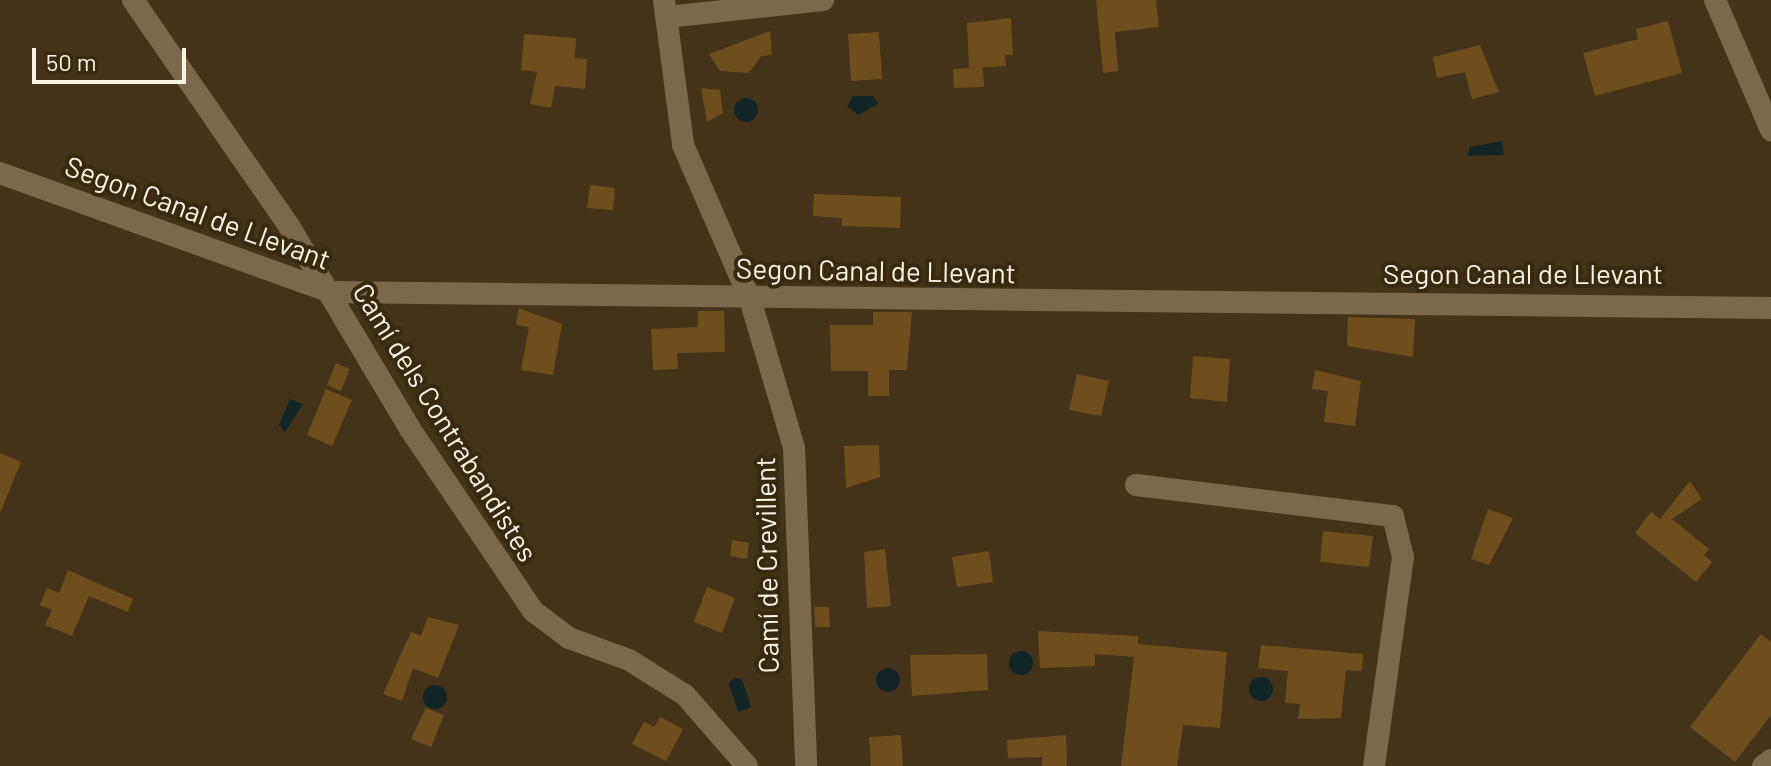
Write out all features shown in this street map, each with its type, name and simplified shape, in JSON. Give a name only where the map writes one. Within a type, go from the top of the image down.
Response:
[{"type":"street","name":"Camí dels Contrabandistes","points":[[133,0],[331,292],[410,429],[533,611],[569,638],[629,660],[685,695],[747,766]]},
{"type":"street","points":[[666,8],[823,0]]},
{"type":"street","points":[[1715,0],[1771,130]]},
{"type":"street","name":"Camí de Crevillent","points":[[666,8],[683,145],[750,299],[794,448],[806,766]]},
{"type":"street","name":"Segon Canal de Llevant","points":[[0,173],[331,292],[1771,308]]},
{"type":"street","points":[[1136,485],[1393,516],[1403,557],[1374,766]]},
{"type":"street","points":[[1763,766],[1771,760]]},
{"type":"water","points":[[853,96],[873,96],[878,104],[858,115],[847,107]]},
{"type":"water","points":[[746,98],[754,102],[758,110],[754,118],[746,122],[738,118],[734,110],[738,102]]},
{"type":"water","points":[[1502,141],[1504,155],[1467,156],[1470,147]]},
{"type":"water","points":[[290,399],[303,404],[285,432],[279,425]]},
{"type":"water","points":[[1021,651],[1029,655],[1033,663],[1029,671],[1021,675],[1013,671],[1009,663],[1013,655]]},
{"type":"water","points":[[888,668],[896,672],[900,680],[896,688],[888,692],[880,688],[876,680],[880,672]]},
{"type":"water","points":[[1261,677],[1270,680],[1273,689],[1270,698],[1261,701],[1252,698],[1249,689],[1252,680]]},
{"type":"water","points":[[734,678],[742,679],[751,707],[738,712],[729,684]]},
{"type":"water","points":[[435,685],[444,688],[447,697],[444,706],[435,709],[426,706],[423,697],[426,688]]},
{"type":"building","points":[[1096,0],[1156,0],[1159,27],[1115,32],[1118,71],[1103,73]]},
{"type":"building","points":[[1011,18],[1013,55],[1005,55],[1006,66],[969,68],[967,23]]},
{"type":"building","points":[[1668,21],[1682,73],[1595,96],[1583,53],[1638,39],[1636,29]]},
{"type":"building","points":[[770,31],[772,55],[761,56],[749,73],[720,71],[709,54]]},
{"type":"building","points":[[879,32],[882,79],[851,81],[848,34]]},
{"type":"building","points":[[524,34],[576,38],[575,58],[587,59],[585,89],[555,86],[551,108],[530,104],[537,72],[521,70]]},
{"type":"building","points":[[1480,45],[1499,92],[1472,99],[1465,72],[1437,78],[1433,57]]},
{"type":"building","points":[[983,67],[984,87],[954,88],[953,69]]},
{"type":"building","points":[[701,88],[720,90],[723,113],[707,122]]},
{"type":"building","points":[[590,185],[615,188],[613,210],[587,208]]},
{"type":"building","points":[[814,194],[901,197],[900,228],[842,226],[842,218],[813,216]]},
{"type":"building","points":[[519,308],[562,324],[553,375],[521,370],[529,327],[516,325]]},
{"type":"building","points":[[698,311],[724,311],[725,352],[677,353],[678,369],[653,370],[651,329],[698,327]]},
{"type":"building","points":[[873,312],[912,312],[907,370],[889,370],[889,396],[868,396],[868,371],[831,371],[830,325],[873,325]]},
{"type":"building","points":[[1348,317],[1415,319],[1413,357],[1347,346]]},
{"type":"building","points":[[1193,356],[1230,359],[1227,402],[1190,398]]},
{"type":"building","points":[[336,363],[350,369],[341,391],[327,385]]},
{"type":"building","points":[[1315,370],[1361,381],[1355,426],[1324,422],[1328,391],[1312,389]]},
{"type":"building","points":[[1077,374],[1109,381],[1101,416],[1069,410]]},
{"type":"building","points":[[326,389],[352,400],[332,446],[307,435]]},
{"type":"building","points":[[879,445],[880,477],[846,488],[844,446]]},
{"type":"building","points":[[0,453],[21,462],[0,513]]},
{"type":"building","points":[[1690,481],[1702,499],[1672,519],[1709,549],[1704,555],[1712,562],[1696,582],[1635,533],[1651,512],[1660,519]]},
{"type":"building","points":[[1488,509],[1513,518],[1489,565],[1471,559]]},
{"type":"building","points":[[1323,531],[1373,536],[1369,567],[1320,562]]},
{"type":"building","points":[[732,540],[749,543],[747,559],[730,556]]},
{"type":"building","points":[[885,549],[891,606],[867,608],[864,552]]},
{"type":"building","points":[[989,551],[993,582],[957,587],[952,557]]},
{"type":"building","points":[[68,570],[133,599],[128,612],[89,596],[72,636],[45,625],[52,610],[40,605],[47,588],[59,593]]},
{"type":"building","points":[[707,587],[735,598],[722,633],[694,622]]},
{"type":"building","points":[[814,607],[829,607],[830,627],[815,627]]},
{"type":"building","points":[[428,617],[459,625],[438,678],[413,668],[402,701],[383,694],[411,632],[421,636]]},
{"type":"building","points":[[1038,631],[1138,636],[1138,644],[1227,652],[1220,728],[1183,725],[1177,766],[1121,766],[1134,657],[1095,654],[1095,666],[1040,668]]},
{"type":"building","points":[[1761,634],[1771,642],[1771,715],[1735,762],[1690,727]]},
{"type":"building","points":[[1261,645],[1363,654],[1362,671],[1346,670],[1341,718],[1298,719],[1300,704],[1285,703],[1288,671],[1258,668]]},
{"type":"building","points":[[987,654],[988,690],[912,696],[910,655]]},
{"type":"building","points":[[426,708],[444,715],[431,747],[411,739]]},
{"type":"building","points":[[660,717],[683,729],[666,761],[632,744],[644,722],[654,727]]},
{"type":"building","points":[[901,735],[903,766],[871,766],[869,737]]},
{"type":"building","points":[[1066,735],[1067,766],[1042,766],[1042,757],[1008,758],[1007,740]]}]
